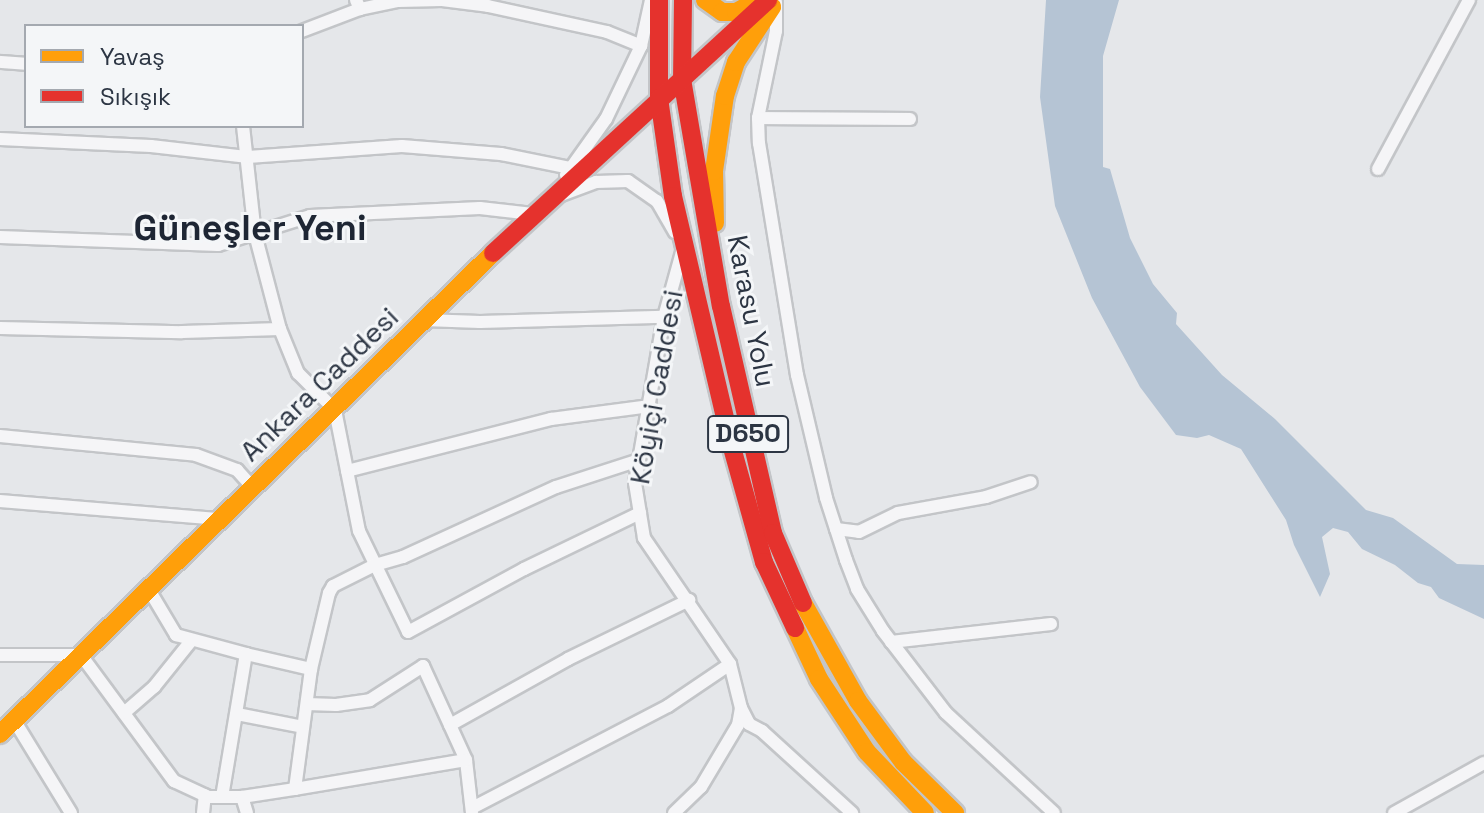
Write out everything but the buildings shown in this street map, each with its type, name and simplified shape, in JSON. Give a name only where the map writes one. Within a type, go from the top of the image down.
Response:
[{"type":"main road","name":"Karasu Yolu","points":[[659,0],[659,98],[683,247],[764,562],[819,679],[859,740],[894,784],[925,813]]},
{"type":"main road","name":"Karasu Yolu","points":[[683,0],[682,79],[721,306],[773,533],[798,594],[858,701],[903,762],[955,813]]},
{"type":"main road","points":[[705,0],[722,12],[736,12],[770,1]]},
{"type":"main road","name":"Ankara Caddesi","points":[[0,734],[540,207],[770,1]]},
{"type":"main road","points":[[721,306],[714,200],[717,135],[736,62],[770,1]]},
{"type":"street","points":[[304,30],[358,4],[428,0],[488,6],[607,32],[641,46]]},
{"type":"street","points":[[540,207],[606,119],[641,46],[651,0]]},
{"type":"street","points":[[1378,169],[1469,0]]},
{"type":"street","points":[[770,1],[776,31],[758,118],[765,182],[797,375],[836,529],[857,589],[891,642],[946,713],[1054,813]]},
{"type":"street","points":[[0,62],[24,64]]},
{"type":"street","points":[[758,118],[910,119]]},
{"type":"street","points":[[243,128],[255,234],[280,329],[298,373],[335,410],[359,531],[408,632],[524,569],[640,513]]},
{"type":"street","points":[[0,139],[151,146],[248,157],[402,146],[501,154],[570,168]]},
{"type":"street","points":[[0,237],[165,246],[218,245],[310,216],[540,207],[596,182],[628,181],[657,201],[683,247]]},
{"type":"street","name":"Köyiçi Caddesi","points":[[683,247],[664,317],[635,483],[644,538],[730,664],[741,708]]},
{"type":"street","points":[[424,320],[480,322],[664,317]]},
{"type":"street","points":[[0,328],[182,332],[280,329]]},
{"type":"street","points":[[347,471],[551,419],[650,406]]},
{"type":"street","points":[[0,436],[196,455],[237,470],[253,488]]},
{"type":"street","points":[[295,789],[311,669],[333,586],[556,487],[639,460]]},
{"type":"street","points":[[836,529],[859,532],[898,513],[986,497],[1031,482]]},
{"type":"street","points":[[0,501],[220,519]]},
{"type":"street","points":[[148,588],[176,635],[311,669]]},
{"type":"street","points":[[450,725],[568,659],[689,600]]},
{"type":"street","points":[[891,642],[1051,624]]},
{"type":"street","points":[[124,713],[154,687],[191,641]]},
{"type":"street","points":[[222,797],[246,654]]},
{"type":"street","points":[[0,655],[81,655],[174,781],[205,795],[242,797],[466,760]]},
{"type":"street","points":[[307,704],[336,705],[370,700],[423,666],[466,760],[472,810],[668,706],[730,664]]},
{"type":"street","points":[[674,813],[701,787],[738,725],[741,708]]},
{"type":"street","points":[[741,708],[749,724],[762,731],[852,813]]},
{"type":"street","points":[[237,714],[303,727]]},
{"type":"street","points":[[14,720],[71,813]]},
{"type":"street","points":[[1394,813],[1484,763]]},
{"type":"street","points":[[203,813],[205,795]]},
{"type":"street","points":[[242,797],[247,813]]},
{"type":"water","points":[[1046,0],[1119,0],[1103,56],[1103,167],[1110,169],[1130,238],[1153,284],[1177,313],[1176,324],[1222,375],[1275,419],[1366,510],[1393,518],[1457,564],[1484,565],[1484,619],[1439,598],[1431,587],[1418,583],[1395,565],[1362,549],[1348,532],[1333,528],[1322,537],[1330,574],[1320,597],[1294,545],[1286,520],[1241,449],[1209,435],[1197,438],[1176,435],[1140,387],[1092,298],[1055,206],[1040,97]]},
{"type":"traffic: slow","points":[[705,0],[722,12],[736,12],[758,0]]},
{"type":"traffic: slow","points":[[715,223],[714,171],[725,96],[736,62],[772,7]]},
{"type":"traffic: slow","points":[[0,734],[493,253]]},
{"type":"traffic: slow","points":[[803,603],[858,701],[903,762],[955,813]]},
{"type":"traffic: slow","points":[[795,628],[819,679],[867,752],[925,813]]},
{"type":"traffic: jam","points":[[659,0],[659,98],[673,196],[731,444],[764,562],[795,628]]},
{"type":"traffic: jam","points":[[683,0],[682,79],[721,306],[773,533],[803,603]]},
{"type":"traffic: jam","points":[[493,253],[768,0]]},
{"type":"district","name":"Güneşler Yeni","points":[[250,229]]}]
